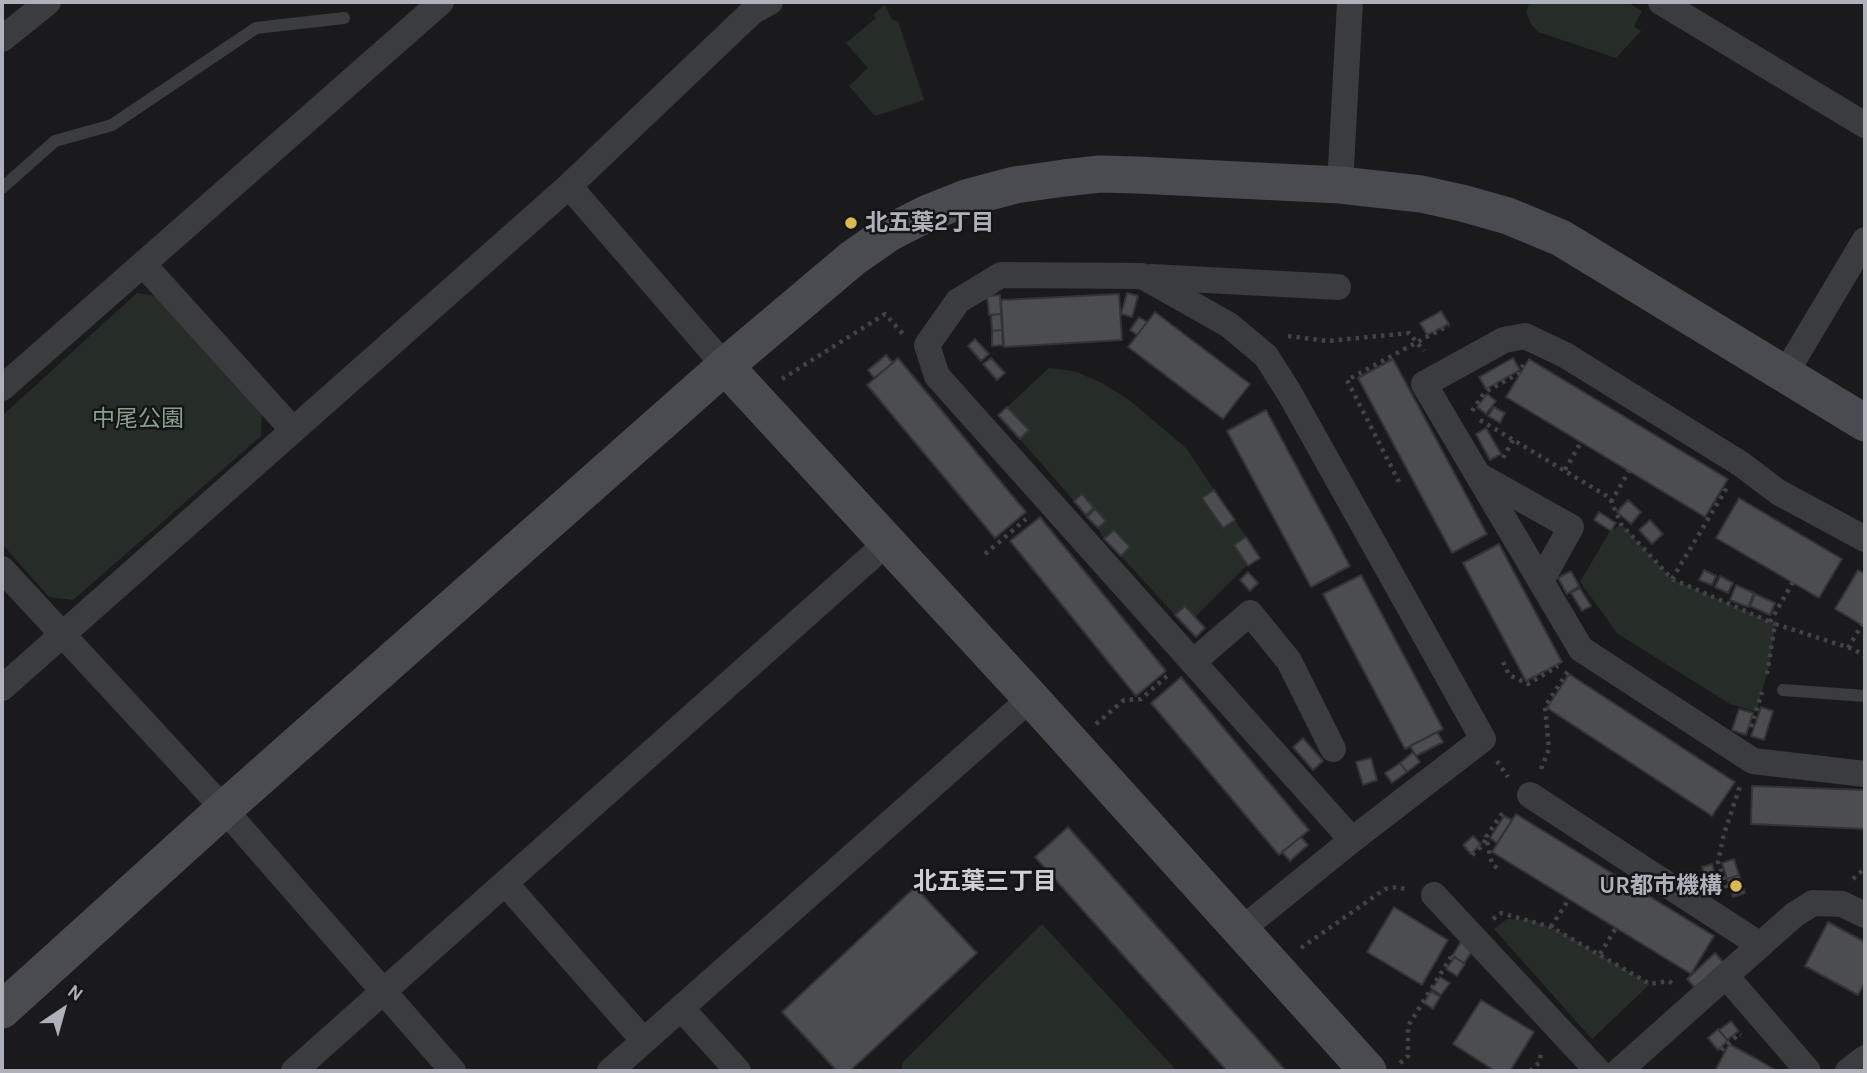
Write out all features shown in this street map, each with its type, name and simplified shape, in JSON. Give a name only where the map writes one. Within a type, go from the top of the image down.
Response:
[{"type":"street","points":[[7,24],[48,2]]},
{"type":"street","points":[[2,388],[441,2]]},
{"type":"street","points":[[1340,185],[1350,2]]},
{"type":"street","points":[[1661,2],[1865,125]]},
{"type":"street","points":[[2,688],[569,186],[755,5]]},
{"type":"street","points":[[2,1010],[224,809],[725,366],[853,258],[889,233],[966,198],[1015,185],[1100,174],[1340,185],[1421,194],[1462,203],[1508,216],[1561,238],[1865,423]]},
{"type":"street","points":[[569,186],[725,366],[1031,698],[1368,1071]]},
{"type":"street","points":[[1785,374],[1865,240]]},
{"type":"street","points":[[143,264],[293,430]]},
{"type":"street","points":[[1338,287],[1142,276],[1001,275],[958,301],[927,345],[937,376],[1352,839]]},
{"type":"street","points":[[1142,276],[1229,324],[1265,356],[1290,394],[1483,739],[1352,839],[1241,930]]},
{"type":"street","points":[[1865,539],[1779,492],[1741,464],[1565,355],[1525,336],[1504,340],[1424,384],[1579,646],[1753,761],[1865,774]]},
{"type":"street","points":[[1479,475],[1571,527],[1541,581]]},
{"type":"street","points":[[294,1071],[888,542]]},
{"type":"street","points":[[2,569],[224,809],[382,993],[453,1071]]},
{"type":"street","points":[[1191,659],[1250,613],[1289,661],[1333,749]]},
{"type":"street","points":[[610,1071],[1031,698]]},
{"type":"street","points":[[1530,795],[1760,945]]},
{"type":"street","points":[[505,883],[644,1041]]},
{"type":"street","points":[[1434,895],[1598,1071]]},
{"type":"street","points":[[1619,1071],[1794,915],[1813,903],[1842,904],[1865,915]]},
{"type":"street","points":[[1726,976],[1808,1071]]},
{"type":"street","points":[[681,1008],[738,1071]]},
{"type":"street","points":[[1848,1071],[1865,1058]]},
{"type":"lane","points":[[2,188],[55,141],[112,125],[256,28],[344,19]]},
{"type":"lane","points":[[1783,690],[1865,696]]},
{"type":"path","points":[[776,383],[885,314],[906,337]]},
{"type":"path","points":[[1399,482],[1348,380],[1449,325]]},
{"type":"path","points":[[1237,331],[1328,341],[1409,333],[1440,375]]},
{"type":"path","points":[[1529,356],[1518,374],[1486,392],[1467,416],[1479,419],[1611,498],[1621,524],[1672,579],[1772,623],[1793,582]]},
{"type":"path","points":[[1565,470],[1581,442]]},
{"type":"path","points":[[1672,579],[1741,464]]},
{"type":"path","points":[[1611,502],[1629,471]]},
{"type":"path","points":[[985,554],[1048,500]]},
{"type":"path","points":[[1848,648],[1862,625]]},
{"type":"path","points":[[1503,662],[1509,675],[1528,684],[1564,663],[1579,646]]},
{"type":"path","points":[[1103,717],[1124,700],[1141,699],[1191,659]]},
{"type":"path","points":[[1472,855],[1483,845],[1501,815],[1518,810],[1530,795],[1549,748],[1545,707],[1569,671],[1596,676],[1606,666]]},
{"type":"path","points":[[1483,739],[1510,780],[1530,795]]},
{"type":"path","points":[[1729,925],[1730,897],[1718,862],[1724,834],[1750,759]]},
{"type":"path","points":[[1486,837],[1492,864],[1497,868]]},
{"type":"path","points":[[1310,942],[1385,888],[1397,887],[1434,895]]},
{"type":"path","points":[[1551,927],[1569,899]]},
{"type":"path","points":[[1408,1056],[1408,1026],[1451,957],[1448,956],[1468,932],[1501,913],[1551,927],[1650,984],[1670,982],[1697,1002]]},
{"type":"path","points":[[1600,954],[1616,928]]},
{"type":"green space","points":[[1530,2],[1627,2],[1642,11],[1634,26],[1641,31],[1616,58],[1538,32],[1526,12]]},
{"type":"green space","points":[[885,5],[892,20],[898,21],[924,100],[875,116],[849,86],[868,68],[846,43],[876,18],[873,15]]},
{"type":"green space","name":"中尾公園","points":[[137,293],[156,296],[262,410],[261,436],[73,600],[49,597],[2,544],[2,416]]},
{"type":"green space","points":[[1049,368],[1074,371],[1102,383],[1128,399],[1186,448],[1214,490],[1203,499],[1222,528],[1235,520],[1246,537],[1234,546],[1247,565],[1195,617],[1175,615],[1121,556],[1130,547],[1114,530],[1104,539],[1098,528],[1105,521],[1082,495],[1074,501],[1020,439],[1029,430],[1007,407]]},
{"type":"green space","points":[[1621,524],[1672,579],[1775,624],[1769,667],[1756,712],[1730,704],[1618,634],[1580,582],[1609,533]]},
{"type":"green space","points":[[1507,919],[1531,920],[1557,930],[1650,984],[1592,1039],[1494,929]]},
{"type":"green space","points":[[1042,924],[1177,1071],[902,1071],[902,1063]]},
{"type":"building","points":[[1127,293],[1138,296],[1132,317],[1121,314]]},
{"type":"building","points":[[1119,294],[1122,340],[1004,347],[1001,300]]},
{"type":"building","points":[[1000,295],[1001,314],[989,315],[987,296]]},
{"type":"building","points":[[1441,311],[1449,324],[1427,335],[1420,323]]},
{"type":"building","points":[[1155,312],[1250,384],[1223,419],[1128,347]]},
{"type":"building","points":[[1001,314],[1002,330],[992,331],[991,315]]},
{"type":"building","points":[[1139,317],[1147,322],[1137,335],[1130,330]]},
{"type":"building","points":[[1002,330],[1003,345],[992,346],[992,331]]},
{"type":"building","points":[[975,339],[989,354],[981,361],[968,346]]},
{"type":"building","points":[[886,355],[893,363],[874,378],[868,370]]},
{"type":"building","points":[[898,358],[1026,512],[995,538],[867,385]]},
{"type":"building","points":[[991,358],[1005,373],[997,380],[983,364]]},
{"type":"building","points":[[1513,358],[1520,370],[1486,389],[1479,377]]},
{"type":"building","points":[[1393,359],[1487,534],[1452,553],[1358,378]]},
{"type":"building","points":[[1529,359],[1728,479],[1705,517],[1506,397]]},
{"type":"building","points":[[1487,394],[1496,401],[1486,414],[1477,407]]},
{"type":"building","points":[[1007,407],[1029,430],[1020,439],[998,415]]},
{"type":"building","points":[[1494,407],[1505,413],[1500,423],[1488,416]]},
{"type":"building","points":[[1266,410],[1350,566],[1311,587],[1227,431]]},
{"type":"building","points":[[1486,428],[1501,454],[1490,460],[1476,434]]},
{"type":"building","points":[[1214,490],[1235,520],[1223,528],[1202,498]]},
{"type":"building","points":[[1082,494],[1094,508],[1086,515],[1074,501]]},
{"type":"building","points":[[1739,498],[1842,559],[1819,598],[1716,538]]},
{"type":"building","points":[[1628,500],[1641,512],[1631,524],[1617,512]]},
{"type":"building","points":[[1095,509],[1106,521],[1098,528],[1087,517]]},
{"type":"building","points":[[1599,512],[1616,523],[1611,531],[1594,520]]},
{"type":"building","points":[[1040,517],[1166,671],[1136,696],[1010,541]]},
{"type":"building","points":[[1650,520],[1663,534],[1652,544],[1639,530]]},
{"type":"building","points":[[1114,530],[1130,547],[1121,556],[1104,539]]},
{"type":"building","points":[[1246,537],[1260,558],[1248,566],[1234,545]]},
{"type":"building","points":[[1499,544],[1562,662],[1526,681],[1463,563]]},
{"type":"building","points":[[1704,570],[1716,576],[1712,585],[1699,580]]},
{"type":"building","points":[[1858,570],[1865,574],[1865,627],[1835,609]]},
{"type":"building","points":[[1571,571],[1579,586],[1567,594],[1558,578]]},
{"type":"building","points":[[1248,572],[1258,583],[1250,591],[1240,580]]},
{"type":"building","points":[[1361,575],[1443,729],[1405,749],[1323,594]]},
{"type":"building","points":[[1720,576],[1733,583],[1728,593],[1715,587]]},
{"type":"building","points":[[1736,585],[1754,593],[1748,607],[1730,600]]},
{"type":"building","points":[[1580,588],[1591,606],[1582,611],[1571,593]]},
{"type":"building","points":[[1755,594],[1775,603],[1770,615],[1750,606]]},
{"type":"building","points":[[1185,606],[1205,628],[1196,637],[1175,615]]},
{"type":"building","points":[[1569,674],[1735,782],[1712,816],[1547,708]]},
{"type":"building","points":[[1181,677],[1309,830],[1279,855],[1151,703]]},
{"type":"building","points":[[1761,707],[1773,711],[1764,740],[1751,736]]},
{"type":"building","points":[[1739,709],[1753,713],[1746,735],[1732,730]]},
{"type":"building","points":[[1437,732],[1443,742],[1416,756],[1410,746]]},
{"type":"building","points":[[1303,738],[1323,761],[1313,770],[1293,747]]},
{"type":"building","points":[[1413,752],[1420,762],[1407,772],[1400,763]]},
{"type":"building","points":[[1371,758],[1377,780],[1363,785],[1356,762]]},
{"type":"building","points":[[1400,763],[1407,772],[1392,783],[1385,773]]},
{"type":"building","points":[[1752,786],[1865,790],[1865,829],[1751,824]]},
{"type":"building","points":[[1516,814],[1714,936],[1691,974],[1492,852]]},
{"type":"building","points":[[1504,816],[1512,820],[1497,843],[1490,838]]},
{"type":"building","points":[[1068,827],[1286,1071],[1227,1071],[1035,857]]},
{"type":"building","points":[[1473,836],[1481,844],[1471,854],[1463,845]]},
{"type":"building","points":[[1301,837],[1308,845],[1290,861],[1282,852]]},
{"type":"building","name":"UR都市機構","points":[[1734,859],[1739,875],[1727,879],[1722,863]]},
{"type":"building","points":[[1712,864],[1716,878],[1707,881],[1702,867]]},
{"type":"building","name":"UR都市機構","points":[[1739,875],[1745,893],[1733,897],[1727,879]]},
{"type":"building","points":[[915,887],[977,953],[850,1071],[837,1071],[782,1012]]},
{"type":"building","points":[[1394,907],[1448,940],[1422,985],[1367,952]]},
{"type":"building","points":[[1828,922],[1865,942],[1865,982],[1858,995],[1805,966]]},
{"type":"building","points":[[1461,942],[1473,950],[1464,963],[1452,956]]},
{"type":"building","points":[[1715,953],[1724,963],[1696,989],[1687,979]]},
{"type":"building","points":[[1455,957],[1465,964],[1457,976],[1446,969]]},
{"type":"building","points":[[1440,977],[1450,983],[1441,995],[1432,989]]},
{"type":"building","points":[[1431,991],[1440,997],[1433,1009],[1424,1003]]},
{"type":"building","points":[[1481,1000],[1534,1032],[1510,1071],[1495,1071],[1453,1044]]},
{"type":"building","points":[[1731,1021],[1739,1031],[1727,1040],[1719,1030]]},
{"type":"building","points":[[1718,1029],[1728,1041],[1718,1050],[1708,1038]]},
{"type":"building","points":[[1729,1044],[1757,1059],[1777,1071],[1715,1071]]},
{"type":"place","name":"北五葉2丁目","points":[[851,223]]},
{"type":"place","name":"UR都市機構","points":[[1736,886]]},
{"type":"district","name":"北五葉三丁目","points":[[985,882]]}]
